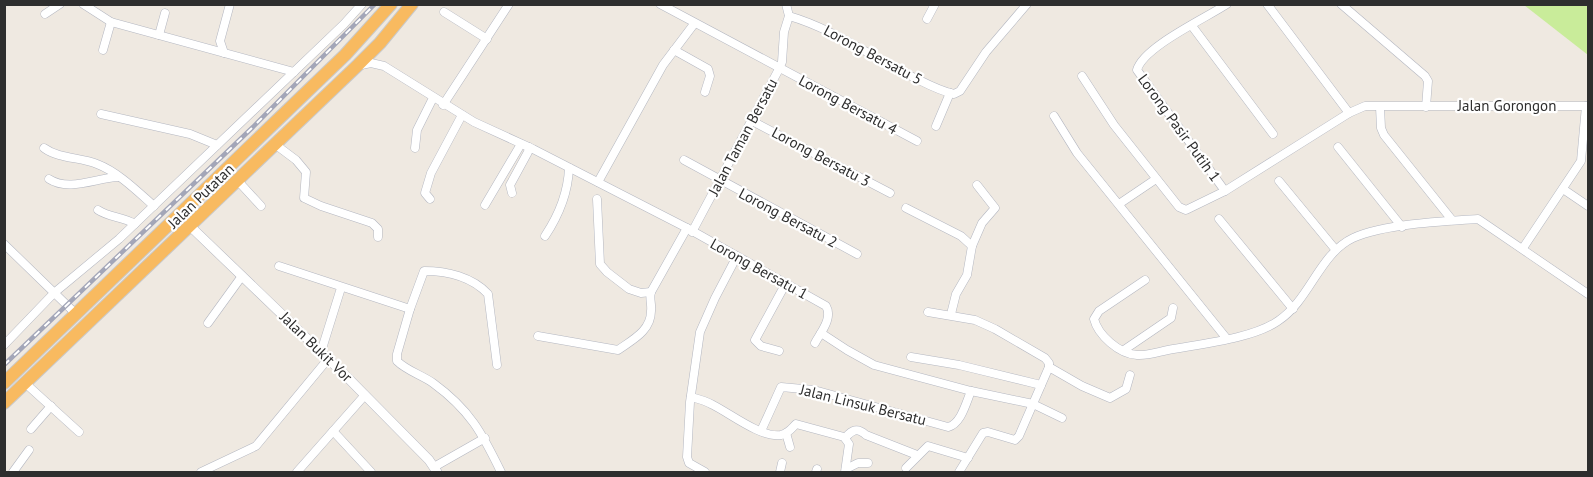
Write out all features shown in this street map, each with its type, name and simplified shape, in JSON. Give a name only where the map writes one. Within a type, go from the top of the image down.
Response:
[{"type":"highway","name":"Jalan Putatan","points":[[4,383],[345,55],[391,4]]},
{"type":"highway","name":"Jalan Putatan","points":[[4,403],[358,65],[380,43],[405,7]]},
{"type":"highway","points":[[185,211],[194,224]]},
{"type":"highway","points":[[51,337],[62,348]]},
{"type":"street","points":[[45,14],[60,4]]},
{"type":"street","points":[[224,53],[220,41],[230,4]]},
{"type":"street","points":[[4,345],[54,293],[135,224],[362,4]]},
{"type":"street","points":[[443,105],[509,4]]},
{"type":"street","name":"Lorong Bersatu 4","points":[[660,4],[917,141]]},
{"type":"street","name":"Jalan Taman Bersatu","points":[[651,292],[719,181],[779,69],[782,62],[784,32],[789,16],[786,4]]},
{"type":"street","points":[[927,19],[935,4]]},
{"type":"street","points":[[936,126],[953,93],[1027,4]]},
{"type":"street","name":"Lorong Pasir Putih 1","points":[[1225,191],[1137,70],[1144,58],[1160,43],[1227,4]]},
{"type":"street","points":[[1267,4],[1349,113]]},
{"type":"street","points":[[1341,4],[1425,76],[1428,81],[1426,107]]},
{"type":"street","points":[[88,6],[111,22],[294,72]]},
{"type":"street","points":[[159,35],[165,12]]},
{"type":"street","points":[[444,12],[487,39]]},
{"type":"street","name":"Lorong Bersatu 5","points":[[789,16],[811,22],[907,74],[953,93]]},
{"type":"street","points":[[103,50],[111,22]]},
{"type":"street","points":[[598,182],[647,93],[674,50],[694,24]]},
{"type":"street","points":[[1192,26],[1273,134]]},
{"type":"street","points":[[380,43],[376,55],[384,66]]},
{"type":"street","points":[[674,50],[708,69],[710,76],[705,92]]},
{"type":"street","points":[[358,65],[371,63],[384,66]]},
{"type":"street","name":"Lorong Bersatu 1","points":[[384,66],[443,105],[474,122],[598,182],[826,306],[829,311],[828,318],[820,333]]},
{"type":"street","points":[[1082,76],[1114,125],[1156,178],[1119,204]]},
{"type":"street","points":[[415,148],[417,130],[433,98]]},
{"type":"street","name":"Jalan Gorongon","points":[[1156,178],[1179,207],[1186,210],[1225,191],[1349,113],[1365,106],[1587,106]]},
{"type":"street","points":[[1523,248],[1581,161],[1587,106]]},
{"type":"street","points":[[1380,107],[1381,128],[1384,135],[1452,220]]},
{"type":"street","points":[[101,114],[190,134],[217,145]]},
{"type":"street","points":[[430,199],[425,194],[431,173],[462,115]]},
{"type":"street","points":[[1054,116],[1077,153],[1227,339]]},
{"type":"street","name":"Lorong Bersatu 3","points":[[752,121],[890,193]]},
{"type":"street","points":[[276,145],[296,160],[306,172],[304,198],[372,223],[378,229],[378,237]]},
{"type":"street","points":[[485,205],[525,146],[528,152],[510,184],[512,193]]},
{"type":"street","points":[[1338,147],[1402,227]]},
{"type":"street","points":[[44,148],[56,154],[97,164],[118,177],[154,206]]},
{"type":"street","name":"Lorong Bersatu 2","points":[[684,160],[857,254]]},
{"type":"street","points":[[545,236],[557,217],[567,189],[569,168]]},
{"type":"street","points":[[49,179],[66,186],[118,177]]},
{"type":"street","points":[[238,181],[261,206]]},
{"type":"street","points":[[1279,182],[1335,249]]},
{"type":"street","points":[[951,314],[956,294],[967,275],[972,246],[982,223],[995,208],[977,184]]},
{"type":"street","points":[[1563,189],[1588,206]]},
{"type":"street","points":[[538,336],[618,350],[642,334],[652,313],[649,298],[651,292],[641,293],[629,289],[600,264],[597,199]]},
{"type":"street","points":[[906,208],[961,236],[972,246]]},
{"type":"street","points":[[98,210],[112,218],[123,218],[135,224]]},
{"type":"street","points":[[1219,219],[1293,309]]},
{"type":"street","points":[[1144,280],[1099,311],[1094,319],[1102,334],[1135,356],[1227,339],[1277,322],[1303,297],[1335,249],[1371,231],[1452,220],[1478,219],[1588,294]]},
{"type":"street","name":"Jalan Bukit Vor","points":[[194,224],[242,276],[365,395],[436,470]]},
{"type":"street","points":[[4,244],[75,313]]},
{"type":"street","points":[[705,472],[688,463],[687,457],[691,397],[700,332],[736,256]]},
{"type":"street","points":[[279,266],[410,309]]},
{"type":"street","points":[[497,365],[488,294],[471,280],[436,271],[424,271],[410,309],[397,361],[433,383],[471,417],[485,438],[501,472]]},
{"type":"street","points":[[208,323],[242,276]]},
{"type":"street","points":[[779,351],[761,346],[755,340],[786,283]]},
{"type":"street","points":[[321,352],[341,288]]},
{"type":"street","points":[[1124,350],[1171,318],[1173,308]]},
{"type":"street","points":[[928,312],[951,314],[975,320],[1004,333],[1045,358],[1049,363],[1019,436],[1015,440],[988,432],[983,434],[959,472]]},
{"type":"street","points":[[815,343],[820,333],[874,364],[971,391],[1033,404],[1062,418]]},
{"type":"street","points":[[911,357],[959,365],[1041,386]]},
{"type":"street","points":[[206,472],[256,446],[328,359]]},
{"type":"street","points":[[1049,367],[1082,386],[1110,398],[1126,389],[1130,375]]},
{"type":"street","points":[[25,383],[79,432]]},
{"type":"street","name":"Jalan Linsuk Bersatu","points":[[761,431],[781,387],[814,390],[948,427],[955,425],[959,419],[971,391]]},
{"type":"street","points":[[297,472],[365,395]]},
{"type":"street","points":[[691,397],[710,403],[770,435],[790,432],[796,424],[845,438],[849,444],[846,471]]},
{"type":"street","points":[[31,429],[51,406]]},
{"type":"street","points":[[845,438],[855,429],[917,454]]},
{"type":"street","points":[[333,431],[371,472]]},
{"type":"street","points":[[786,433],[790,447]]},
{"type":"street","points":[[436,470],[485,438]]},
{"type":"street","points":[[906,468],[917,454],[928,446],[968,458]]},
{"type":"street","points":[[13,472],[29,450]]},
{"type":"street","points":[[780,472],[782,463]]},
{"type":"street","points":[[846,471],[858,463],[868,463]]},
{"type":"green space","points":[[1524,5],[1588,5],[1588,55]]},
{"type":"railway","points":[[4,365],[253,127],[375,4]]}]
